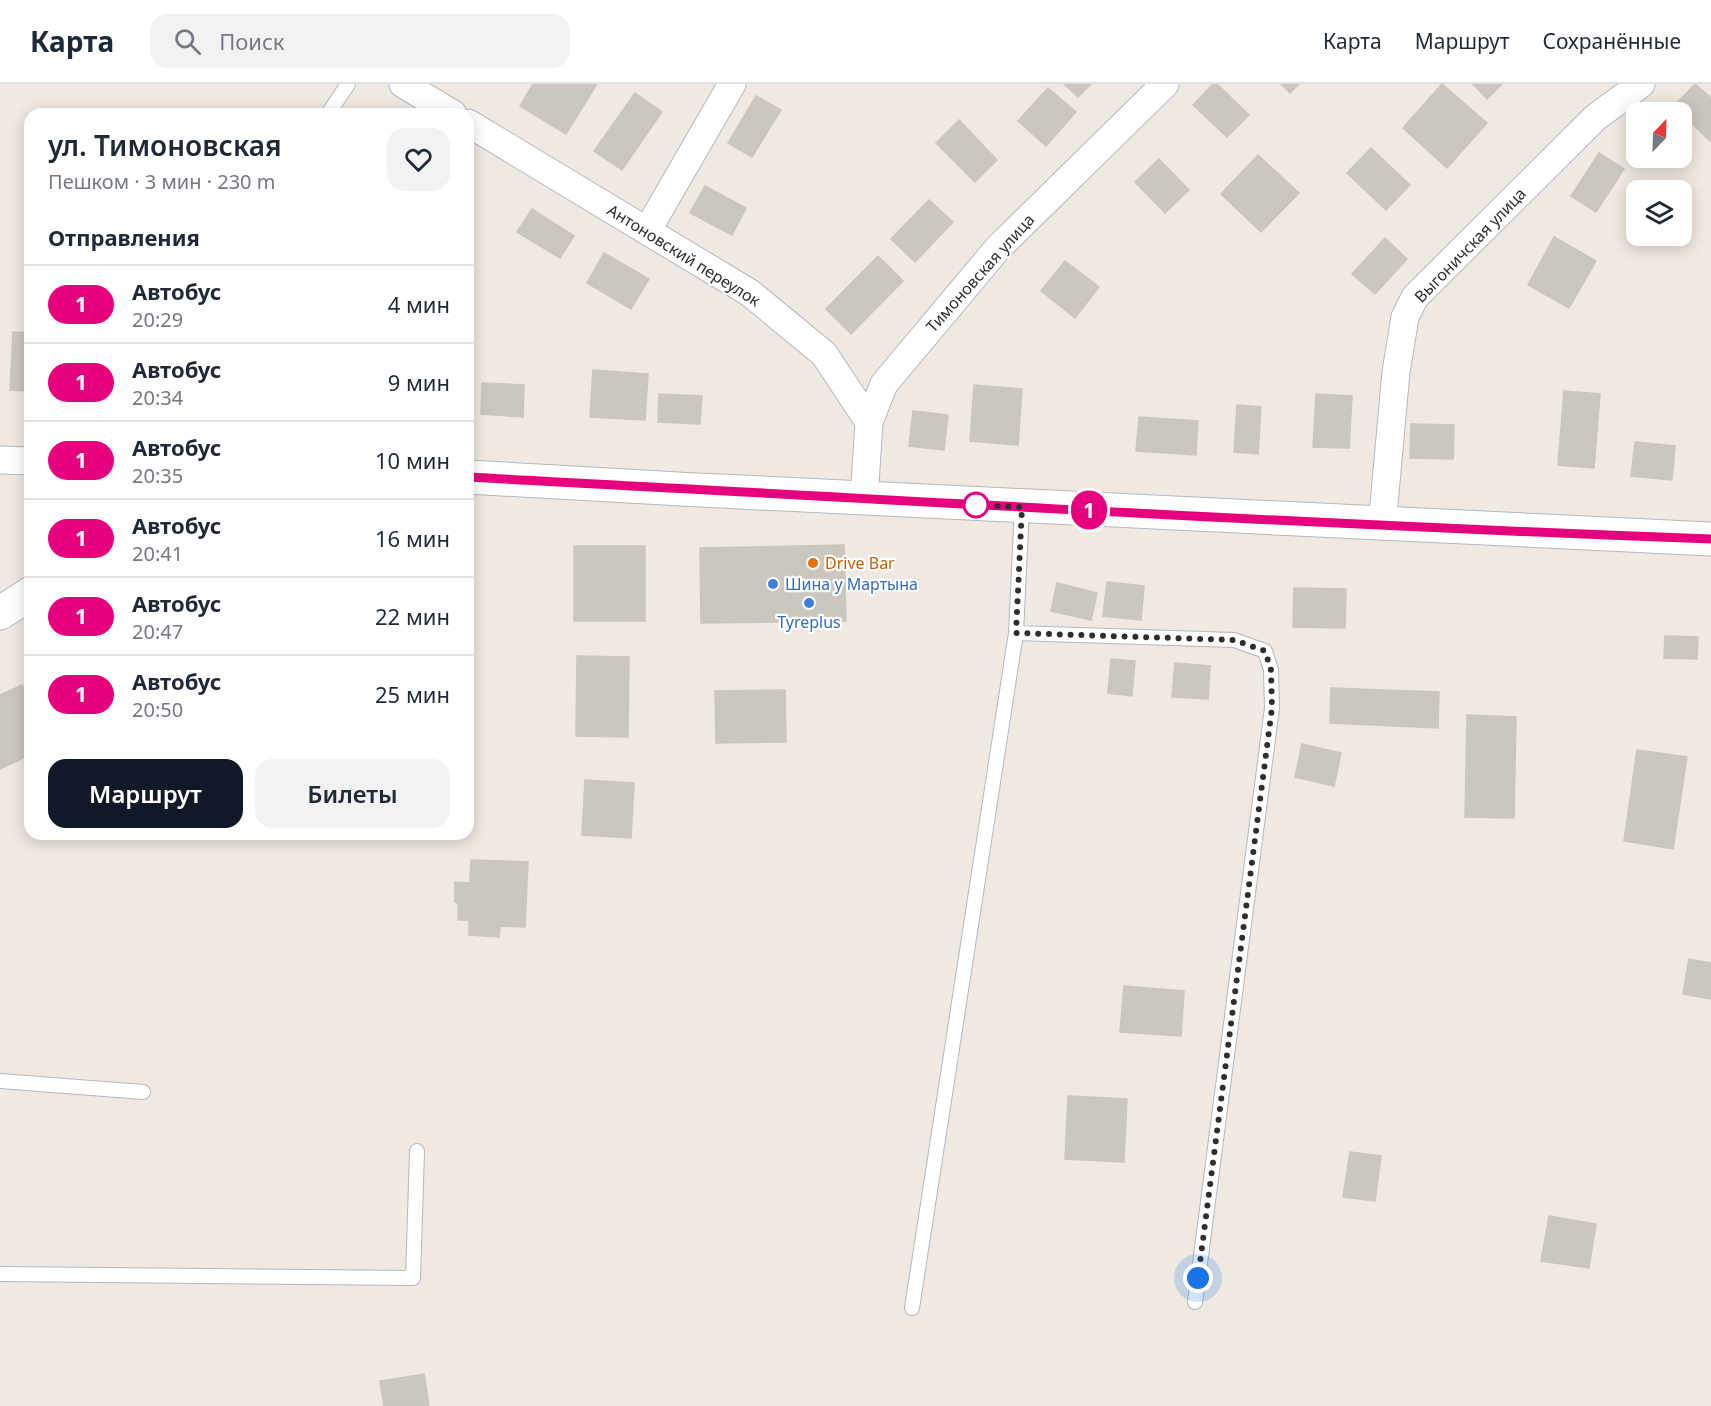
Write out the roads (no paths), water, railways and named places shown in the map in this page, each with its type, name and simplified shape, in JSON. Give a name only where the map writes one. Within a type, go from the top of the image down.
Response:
[{"type":"main road","points":[[474,477],[1382,526],[1711,539]]},
{"type":"main road","points":[[0,613],[24,598]]},
{"type":"street","points":[[403,84],[443,108]]},
{"type":"street","points":[[647,231],[732,84]]},
{"type":"street","name":"Тимоновская улица","points":[[864,500],[869,422],[884,384],[998,248],[1165,84]]},
{"type":"street","name":"Выгоничская улица","points":[[1382,526],[1396,372],[1405,317],[1415,297],[1596,117],[1641,84]]},
{"type":"street","name":"Антоновский переулок","points":[[474,127],[750,293],[824,354],[869,422]]},
{"type":"street","points":[[0,460],[24,461]]},
{"type":"lane","points":[[332,108],[348,84]]},
{"type":"lane","points":[[912,1308],[1016,633],[1022,507]]},
{"type":"lane","points":[[1016,633],[1234,640],[1265,651],[1271,670],[1272,708],[1195,1302]]},
{"type":"lane","points":[[0,1081],[143,1092]]},
{"type":"lane","points":[[0,1274],[413,1278],[417,1151]]},
{"type":"place","name":"Drive Bar","points":[[813,563]]},
{"type":"place","name":"Шина у Мартына","points":[[773,584]]},
{"type":"place","name":"Tyreplus","points":[[809,603]]}]
